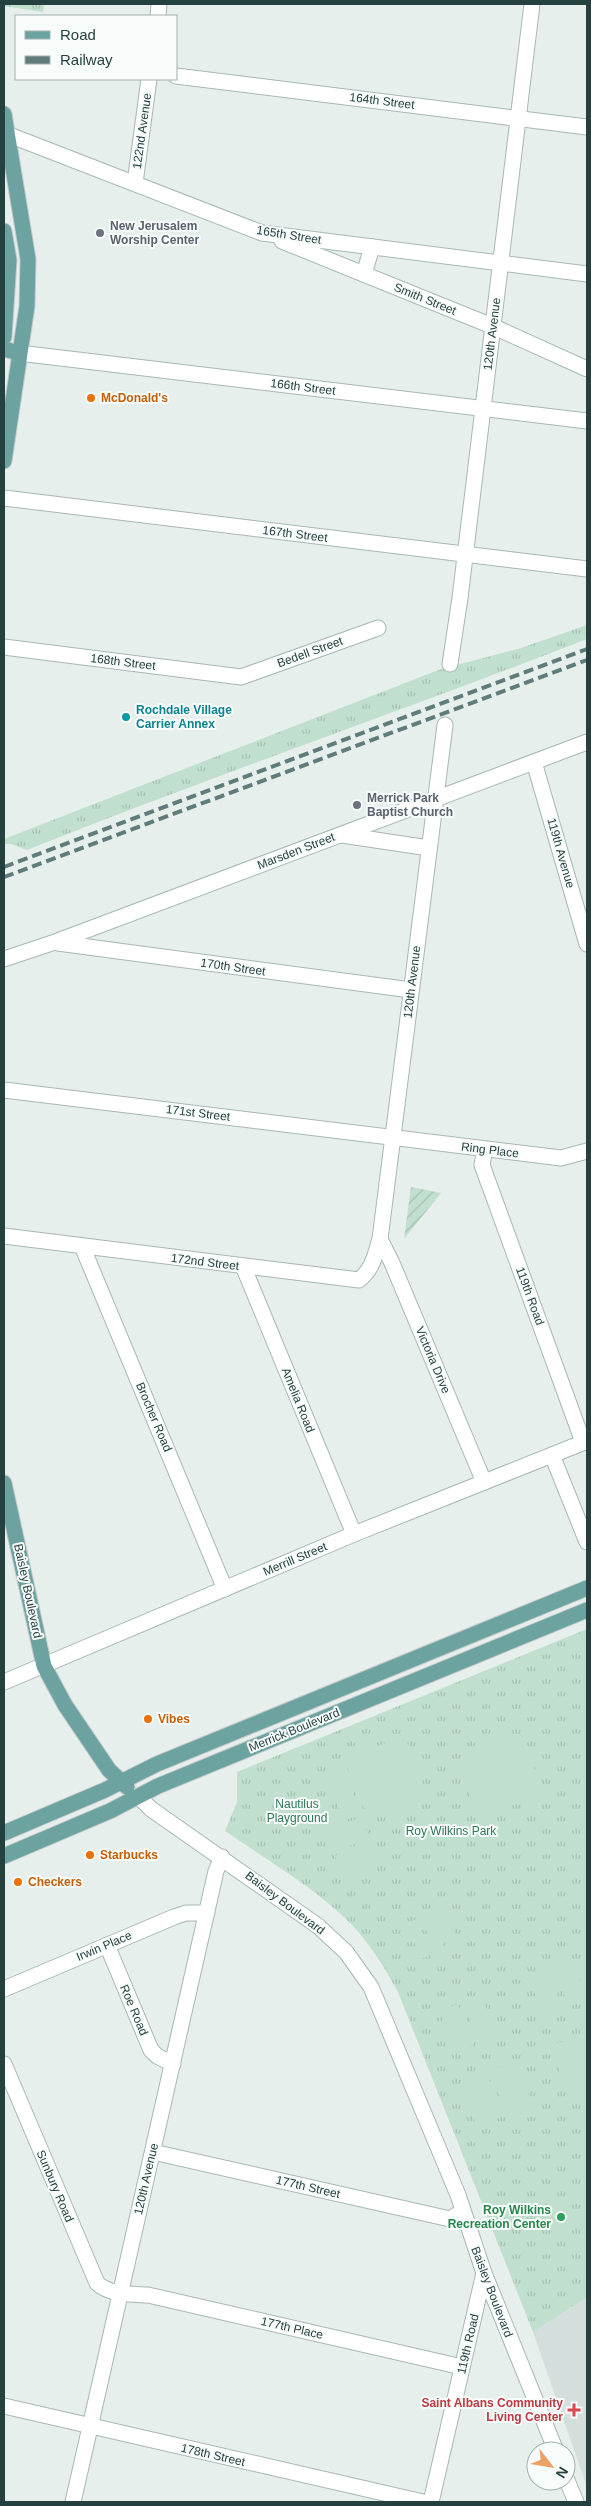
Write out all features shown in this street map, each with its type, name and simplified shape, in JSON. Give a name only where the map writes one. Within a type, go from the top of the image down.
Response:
[{"type":"main road","points":[[4,114],[5,133],[28,259],[27,306],[11,351],[4,461]]},
{"type":"main road","points":[[4,231],[8,260],[4,337]]},
{"type":"main road","name":"Baisley Boulevard","points":[[4,1483],[44,1666],[65,1704],[103,1761],[138,1796]]},
{"type":"main road","name":"Merrick Boulevard","points":[[4,1833],[157,1764],[587,1588]]},
{"type":"main road","name":"Merrick Boulevard","points":[[4,1856],[110,1811],[158,1786],[587,1610]]},
{"type":"street","name":"120th Avenue","points":[[450,664],[492,326],[502,263],[532,4]]},
{"type":"street","name":"164th Street","points":[[178,76],[587,127]]},
{"type":"street","name":"122nd Avenue","points":[[136,182],[150,80]]},
{"type":"street","name":"165th Street","points":[[5,133],[136,182],[262,233],[587,274]]},
{"type":"street","name":"Smith Street","points":[[262,233],[492,326],[587,369]]},
{"type":"street","points":[[364,274],[372,247]]},
{"type":"street","name":"166th Street","points":[[11,351],[587,421]]},
{"type":"street","name":"167th Street","points":[[4,498],[587,569]]},
{"type":"street","name":"Bedell Street","points":[[241,677],[378,628]]},
{"type":"street","name":"168th Street","points":[[4,647],[241,677]]},
{"type":"street","name":"120th Avenue","points":[[380,1238],[445,725]]},
{"type":"street","name":"Marsden Street","points":[[4,960],[587,742]]},
{"type":"street","name":"119th Avenue","points":[[534,762],[587,944]]},
{"type":"street","points":[[341,834],[429,848]]},
{"type":"street","name":"170th Street","points":[[55,942],[410,990]]},
{"type":"street","name":"171st Street","points":[[4,1090],[392,1138]]},
{"type":"street","name":"Ring Place","points":[[392,1138],[561,1158],[587,1151]]},
{"type":"street","name":"119th Road","points":[[486,1149],[482,1165],[585,1441]]},
{"type":"street","name":"172nd Street","points":[[4,1236],[359,1280],[371,1268],[380,1238]]},
{"type":"street","name":"Victoria Drive","points":[[380,1238],[484,1482]]},
{"type":"street","name":"Brocher Road","points":[[82,1246],[226,1589]]},
{"type":"street","name":"Amelia Road","points":[[243,1266],[354,1534]]},
{"type":"street","name":"Merrill Street","points":[[4,1682],[354,1534],[585,1441]]},
{"type":"street","points":[[552,1455],[587,1542]]},
{"type":"street","name":"Baisley Boulevard","points":[[138,1796],[152,1809],[318,1926],[346,1952],[371,1987],[458,2195],[484,2273],[552,2441]]},
{"type":"street","name":"120th Avenue","points":[[74,2502],[216,1871],[222,1857]]},
{"type":"street","name":"Irwin Place","points":[[4,1989],[174,1917],[186,1913],[207,1912]]},
{"type":"street","name":"Roe Road","points":[[107,1945],[150,2050],[173,2064]]},
{"type":"street","name":"Sunbury Road","points":[[4,2064],[97,2283],[102,2288],[121,2293]]},
{"type":"street","name":"177th Street","points":[[152,2152],[450,2219],[462,2211]]},
{"type":"street","name":"119th Road","points":[[431,2502],[484,2273]]},
{"type":"street","name":"177th Place","points":[[121,2293],[148,2295],[462,2367]]},
{"type":"street","points":[[4,2392],[7,2407]]},
{"type":"street","name":"178th Street","points":[[7,2407],[90,2428],[423,2502]]},
{"type":"shaded area","name":"Saint Albans Community Living Center","points":[[587,2297],[587,2487],[576,2455],[576,2441],[571,2441],[533,2332]]},
{"type":"green space","points":[[4,4],[44,4],[43,12],[4,6]]},
{"type":"green space","points":[[587,625],[587,639],[166,796],[27,850],[11,844],[4,844],[4,839],[441,669],[521,648]]},
{"type":"green space","points":[[411,1187],[441,1193],[404,1239]]},
{"type":"green space","name":"Roy Wilkins Park","points":[[587,1629],[587,2297],[533,2332],[398,1992],[382,1965],[359,1932],[323,1899],[225,1831],[237,1802],[237,1772]]},
{"type":"green space","points":[[511,1735],[522,1737],[541,1786],[537,1796],[488,1815],[476,1804],[469,1792],[466,1779],[467,1766],[473,1755],[482,1745],[495,1738]]},
{"type":"green space","points":[[400,1737],[413,1750],[421,1764],[423,1778],[420,1792],[412,1803],[401,1812],[385,1816],[367,1816],[347,1767],[351,1757]]},
{"type":"green space","points":[[343,1768],[361,1813],[344,1821],[326,1775]]},
{"type":"green space","points":[[361,1817],[370,1838],[334,1852],[325,1832]]},
{"type":"green space","points":[[372,1841],[380,1863],[344,1878],[335,1856]]},
{"type":"green space","points":[[445,1908],[452,1926],[441,1931],[434,1912]]},
{"type":"green space","points":[[431,1913],[438,1931],[428,1935],[421,1917]]},
{"type":"green space","points":[[417,1919],[424,1936],[413,1941],[406,1923]]},
{"type":"green space","points":[[452,1927],[458,1944],[448,1948],[441,1931]]},
{"type":"green space","points":[[439,1932],[445,1949],[435,1954],[428,1937]]},
{"type":"green space","points":[[425,1938],[431,1955],[421,1959],[414,1942]]},
{"type":"green space","points":[[572,1958],[587,2000],[569,2007],[553,1966]]},
{"type":"green space","points":[[547,1968],[563,2010],[544,2017],[528,1976]]},
{"type":"green space","points":[[481,1994],[497,2036],[479,2043],[463,2002]]},
{"type":"green space","points":[[458,2004],[474,2045],[455,2052],[439,2011]]},
{"type":"green space","points":[[575,2037],[587,2067],[587,2083],[567,2091],[550,2046]]},
{"type":"green space","points":[[515,2061],[533,2105],[507,2116],[489,2071]]},
{"type":"green space","points":[[486,2072],[504,2116],[477,2127],[460,2083]]},
{"type":"railway","points":[[4,867],[587,649]]},
{"type":"railway","points":[[4,877],[587,660]]},
{"type":"place","name":"New Jerusalem Worship Center","points":[[100,233]]},
{"type":"place","name":"McDonald's","points":[[91,398]]},
{"type":"place","name":"Rochdale Village Carrier Annex","points":[[126,717]]},
{"type":"place","name":"Merrick Park Baptist Church","points":[[357,805]]},
{"type":"place","name":"Vibes","points":[[148,1719]]},
{"type":"place","name":"Starbucks","points":[[90,1855]]},
{"type":"place","name":"Checkers","points":[[18,1882]]},
{"type":"place","name":"Roy Wilkins Recreation Center","points":[[561,2217]]},
{"type":"place","name":"Saint Albans Community Living Center","points":[[574,2410]]},
{"type":"park label","name":"Nautilus Playground","points":[[297,1811]]}]
